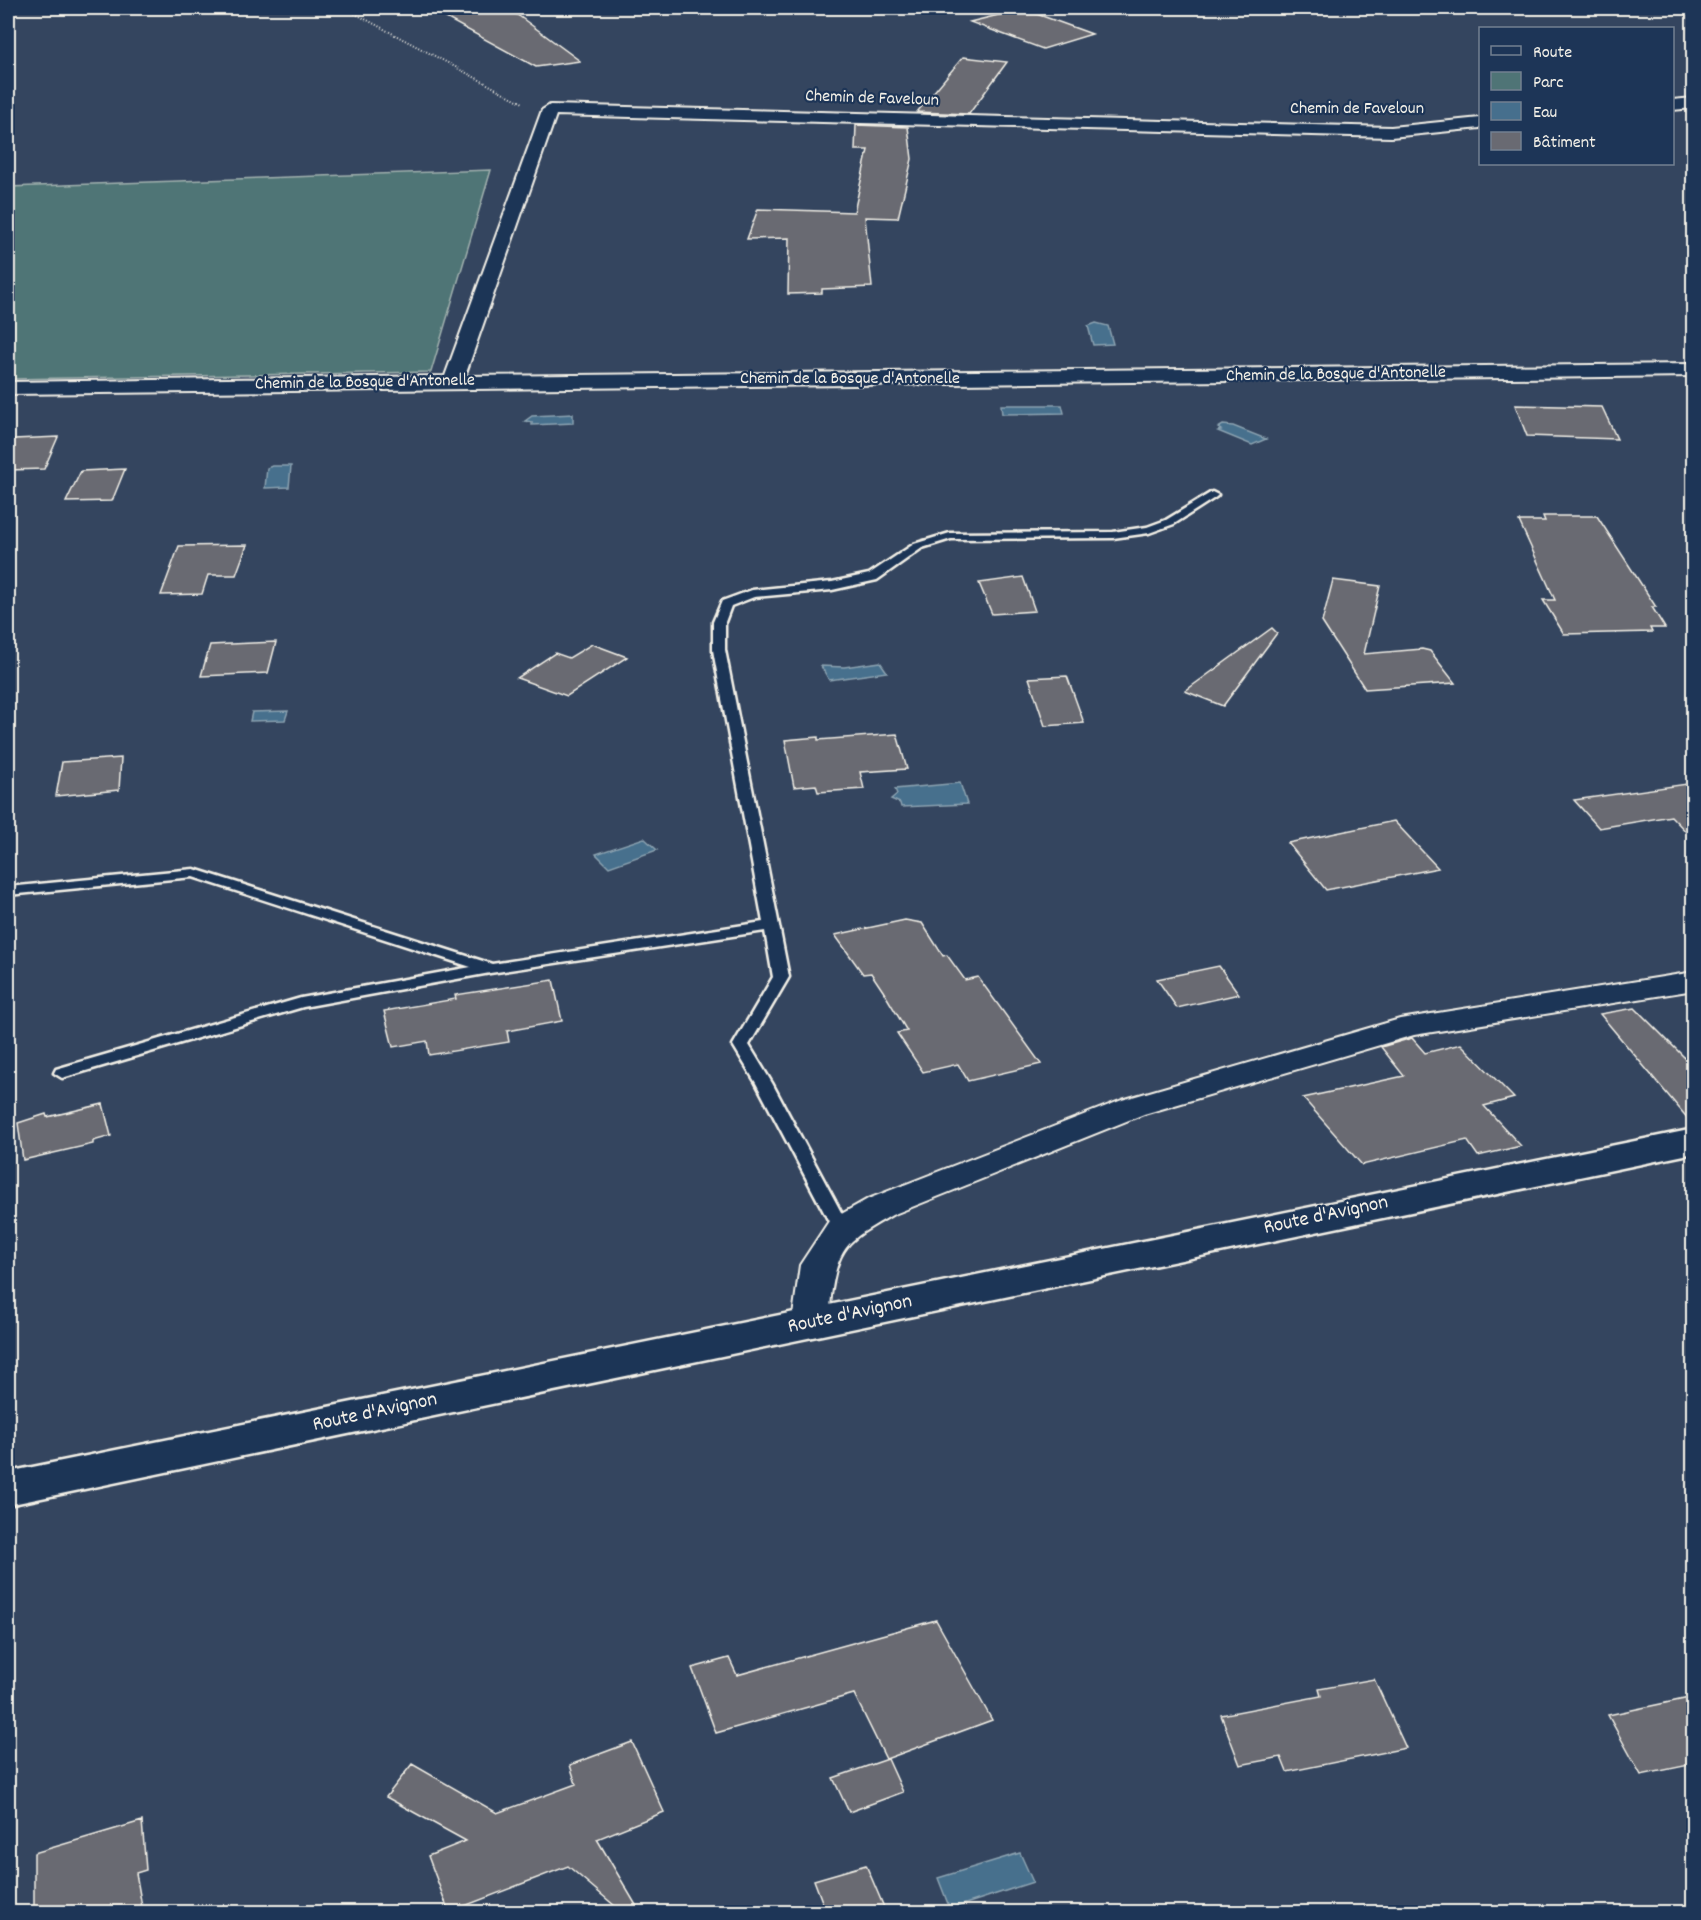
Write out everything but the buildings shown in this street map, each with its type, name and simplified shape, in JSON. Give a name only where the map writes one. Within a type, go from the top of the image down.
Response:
[{"type":"main road","name":"Route d'Avignon","points":[[8,1490],[1694,1141]]},
{"type":"street","points":[[1674,105],[1694,103]]},
{"type":"street","name":"Chemin de Faveloun","points":[[453,382],[550,110],[1391,132],[1479,123]]},
{"type":"street","name":"Chemin de la Bosque d'Antonelle","points":[[8,388],[1694,370]]},
{"type":"street","points":[[810,1323],[818,1265],[842,1229],[880,1207],[1133,1107],[1411,1026],[1694,981]]},
{"type":"lane","points":[[842,1229],[764,1083],[741,1045],[781,977],[719,650],[719,622],[726,604],[752,594],[832,586],[873,577],[918,546],[950,536],[1113,536],[1149,530],[1170,522],[1212,495]]},
{"type":"lane","points":[[8,891],[194,873],[491,969]]},
{"type":"lane","points":[[62,1073],[301,1003],[491,969],[772,925]]},
{"type":"green space","points":[[491,170],[431,372],[8,379],[8,187]]},
{"type":"water","points":[[1096,323],[1108,326],[1113,344],[1093,345],[1088,326]]},
{"type":"water","points":[[1001,405],[1062,405],[1064,413],[1002,414]]},
{"type":"water","points":[[573,414],[573,423],[532,425],[532,422],[525,421],[532,416]]},
{"type":"water","points":[[1223,425],[1233,426],[1266,439],[1252,445],[1218,431],[1221,430],[1218,428]]},
{"type":"water","points":[[291,466],[289,487],[265,488],[267,468]]},
{"type":"water","points":[[880,662],[887,672],[829,680],[821,666],[844,667]]},
{"type":"water","points":[[288,711],[285,720],[250,721],[252,712]]},
{"type":"water","points":[[960,783],[967,804],[901,807],[900,803],[891,799],[897,794],[895,789]]},
{"type":"water","points":[[644,838],[657,850],[609,867],[596,854]]},
{"type":"water","points":[[1020,1853],[1033,1882],[950,1909],[938,1878]]}]
